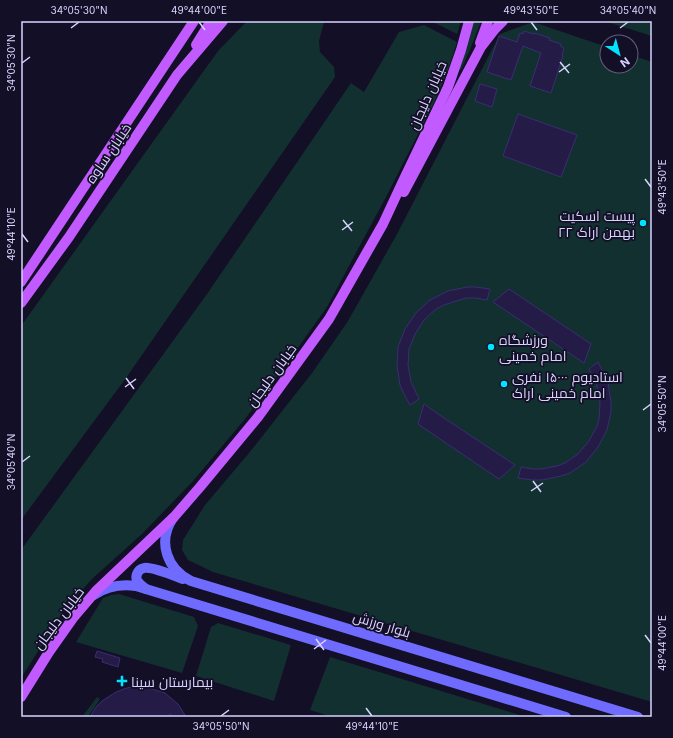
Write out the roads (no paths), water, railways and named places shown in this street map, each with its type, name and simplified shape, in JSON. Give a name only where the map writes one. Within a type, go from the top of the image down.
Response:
[{"type":"main road","points":[[21,282],[194,21]]},
{"type":"main road","points":[[177,75],[211,21]]},
{"type":"main road","name":"خیابان ساوه","points":[[21,303],[69,237],[177,75],[223,21]]},
{"type":"main road","name":"خیابان دلیجان","points":[[21,697],[53,646],[73,618],[96,591],[174,517],[258,417],[329,319],[383,224],[448,87],[469,21]]},
{"type":"main road","points":[[474,62],[488,21]]},
{"type":"main road","points":[[383,224],[406,190],[481,48],[487,38],[503,21]]},
{"type":"main road","name":"بلوار ورزش","points":[[174,517],[166,533],[166,551],[175,569],[191,581],[638,717]]},
{"type":"main road","points":[[147,590],[138,583],[136,578],[137,572],[144,568],[156,570],[191,581]]},
{"type":"main road","points":[[90,598],[106,589],[130,585],[566,717]]},
{"type":"place","name":"پیست اسکیت ۲۲ بهمن اراک","points":[[643,223]]},
{"type":"place","name":"ورزشگاه امام خمینی","points":[[491,347]]},
{"type":"place","name":"استادیوم ۱۵۰۰۰ نفری امام خمینی اراک","points":[[504,384]]},
{"type":"place","name":"بیمارستان سینا","points":[[122,681]]}]
